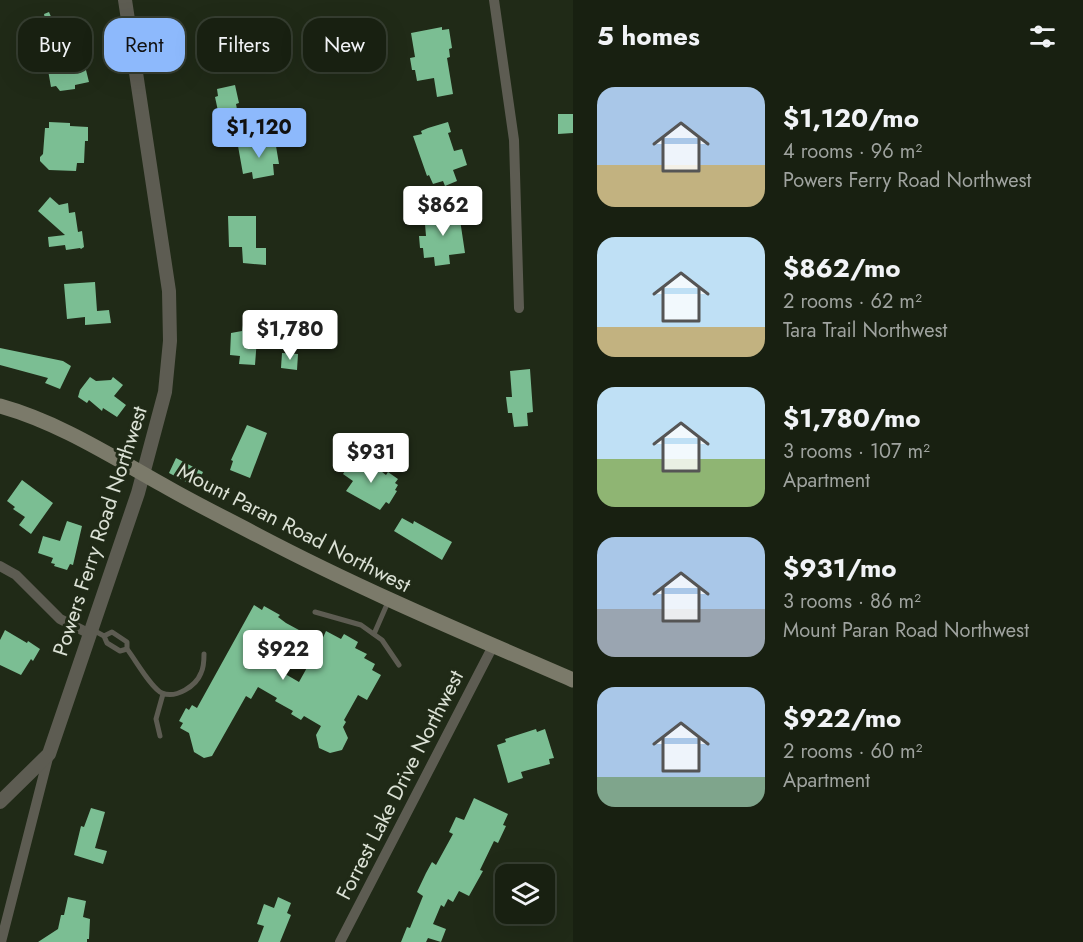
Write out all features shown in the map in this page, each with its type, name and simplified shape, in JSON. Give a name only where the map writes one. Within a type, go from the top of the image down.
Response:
[{"type":"main road","name":"Mount Paran Road Northwest","points":[[0,406],[39,420],[122,461],[263,538],[389,600],[573,680]]},
{"type":"street","name":"Powers Ferry Road Northwest","points":[[0,802],[49,754],[144,474],[165,392],[170,341],[169,291],[124,0]]},
{"type":"street","points":[[494,0],[514,140],[519,308]]},
{"type":"street","points":[[0,566],[16,575],[60,619],[90,632]]},
{"type":"street","name":"Forrest Lake Drive Northwest","points":[[340,942],[493,646]]},
{"type":"street","points":[[1,942],[49,754]]},
{"type":"lane","points":[[374,634],[389,600]]},
{"type":"lane","points":[[315,612],[361,625],[382,640],[399,665]]},
{"type":"lane","points":[[90,632],[104,636],[112,632],[127,642],[127,649],[154,686],[163,694],[178,693],[195,682],[201,675],[204,654]]},
{"type":"lane","points":[[104,636],[107,643],[120,651],[127,649]]},
{"type":"lane","points":[[160,736],[156,719],[163,694]]},
{"type":"building","points":[[49,12],[52,18],[45,18],[44,14]]},
{"type":"building","points":[[442,27],[442,30],[449,29],[452,48],[449,49],[450,57],[447,58],[453,94],[437,97],[434,78],[417,81],[415,70],[412,70],[410,58],[415,57],[411,33]]},
{"type":"building","points":[[48,72],[86,72],[89,82],[75,85],[75,89],[60,91],[56,86],[51,87]]},
{"type":"building","points":[[235,85],[239,103],[236,104],[239,120],[223,124],[221,110],[218,111],[215,97],[218,96],[217,89]]},
{"type":"building","points":[[558,114],[573,114],[573,133],[558,134]]},
{"type":"building","points":[[49,122],[88,127],[84,163],[77,163],[76,171],[49,170],[40,161],[43,154],[45,128],[49,128]]},
{"type":"building","points":[[448,122],[451,132],[448,133],[454,151],[462,149],[467,165],[453,170],[457,181],[445,186],[443,181],[433,184],[429,175],[427,176],[413,136],[422,134],[421,131],[428,128]]},
{"type":"building","points":[[275,140],[279,164],[273,164],[274,175],[253,179],[252,172],[243,174],[238,146]]},
{"type":"building","points":[[50,197],[59,205],[68,203],[69,213],[75,212],[78,232],[82,231],[84,247],[81,249],[66,250],[65,245],[49,247],[48,237],[65,235],[38,211]]},
{"type":"building","points":[[448,210],[448,214],[459,213],[465,253],[449,255],[450,264],[435,266],[434,257],[424,258],[419,236],[426,236],[425,224],[429,223],[428,213]]},
{"type":"building","points":[[228,216],[256,216],[256,248],[266,248],[266,265],[243,263],[242,247],[229,247]]},
{"type":"building","points":[[95,282],[97,311],[109,310],[111,323],[85,325],[85,317],[67,319],[64,284]]},
{"type":"building","points":[[243,325],[258,325],[255,365],[239,364],[240,356],[230,355],[231,333],[242,331]]},
{"type":"building","points":[[0,348],[63,361],[71,366],[60,389],[45,383],[48,378],[0,365]]},
{"type":"building","points":[[282,353],[298,354],[297,370],[281,368]]},
{"type":"building","points":[[530,369],[533,412],[527,413],[528,426],[514,427],[512,413],[508,413],[506,397],[512,397],[510,371]]},
{"type":"building","points":[[90,377],[96,381],[111,380],[113,377],[123,385],[114,396],[126,405],[117,417],[103,408],[102,411],[89,400],[87,403],[78,397],[80,390]]},
{"type":"building","points":[[247,425],[267,433],[250,478],[230,470],[233,461],[231,460]]},
{"type":"building","points":[[361,456],[386,475],[388,472],[398,479],[395,483],[398,485],[395,490],[397,491],[389,504],[386,502],[380,510],[346,491],[353,481],[343,474],[351,462],[355,465]]},
{"type":"building","points":[[176,458],[203,472],[196,487],[169,473]]},
{"type":"building","points":[[22,480],[53,503],[31,534],[19,525],[25,517],[13,509],[15,507],[7,501]]},
{"type":"building","points":[[402,518],[413,524],[414,521],[452,542],[442,560],[394,531]]},
{"type":"building","points":[[67,521],[82,526],[73,565],[70,564],[67,570],[54,566],[55,564],[51,563],[53,558],[38,553],[43,536],[60,541]]},
{"type":"building","points":[[254,605],[262,610],[264,606],[280,615],[278,617],[286,623],[321,642],[326,631],[341,639],[344,634],[358,642],[355,648],[367,654],[364,658],[375,664],[372,670],[381,675],[367,700],[358,695],[344,720],[346,722],[343,727],[348,738],[342,750],[330,753],[319,748],[316,735],[321,726],[304,716],[301,720],[291,714],[293,711],[275,701],[277,698],[258,687],[251,699],[246,696],[212,756],[204,758],[194,752],[189,733],[180,728],[183,723],[179,721],[186,708],[189,710],[192,705],[197,708]],"holes":[[[277,646],[309,664],[299,682],[268,664]]]},
{"type":"building","points":[[5,630],[40,649],[21,675],[0,665],[0,640]]},
{"type":"building","points":[[536,729],[537,732],[545,729],[554,758],[549,759],[550,764],[521,772],[523,778],[508,783],[497,745],[506,742],[505,739]]},
{"type":"building","points":[[474,798],[508,814],[503,825],[506,826],[498,843],[494,841],[480,870],[483,871],[469,896],[459,891],[453,902],[448,899],[444,907],[441,905],[433,924],[446,929],[441,942],[428,938],[426,942],[401,942],[407,927],[410,928],[423,896],[417,892],[426,873],[432,862],[436,865],[453,834],[449,832],[456,817],[464,820]]},
{"type":"building","points":[[91,808],[105,812],[95,848],[107,851],[103,864],[74,855],[81,826],[84,827]]},
{"type":"building","points":[[68,897],[86,901],[83,917],[90,919],[87,942],[38,942],[58,929]]},
{"type":"building","points":[[278,897],[291,903],[287,913],[291,915],[280,942],[258,942],[264,926],[257,924],[264,904],[274,908]]}]
